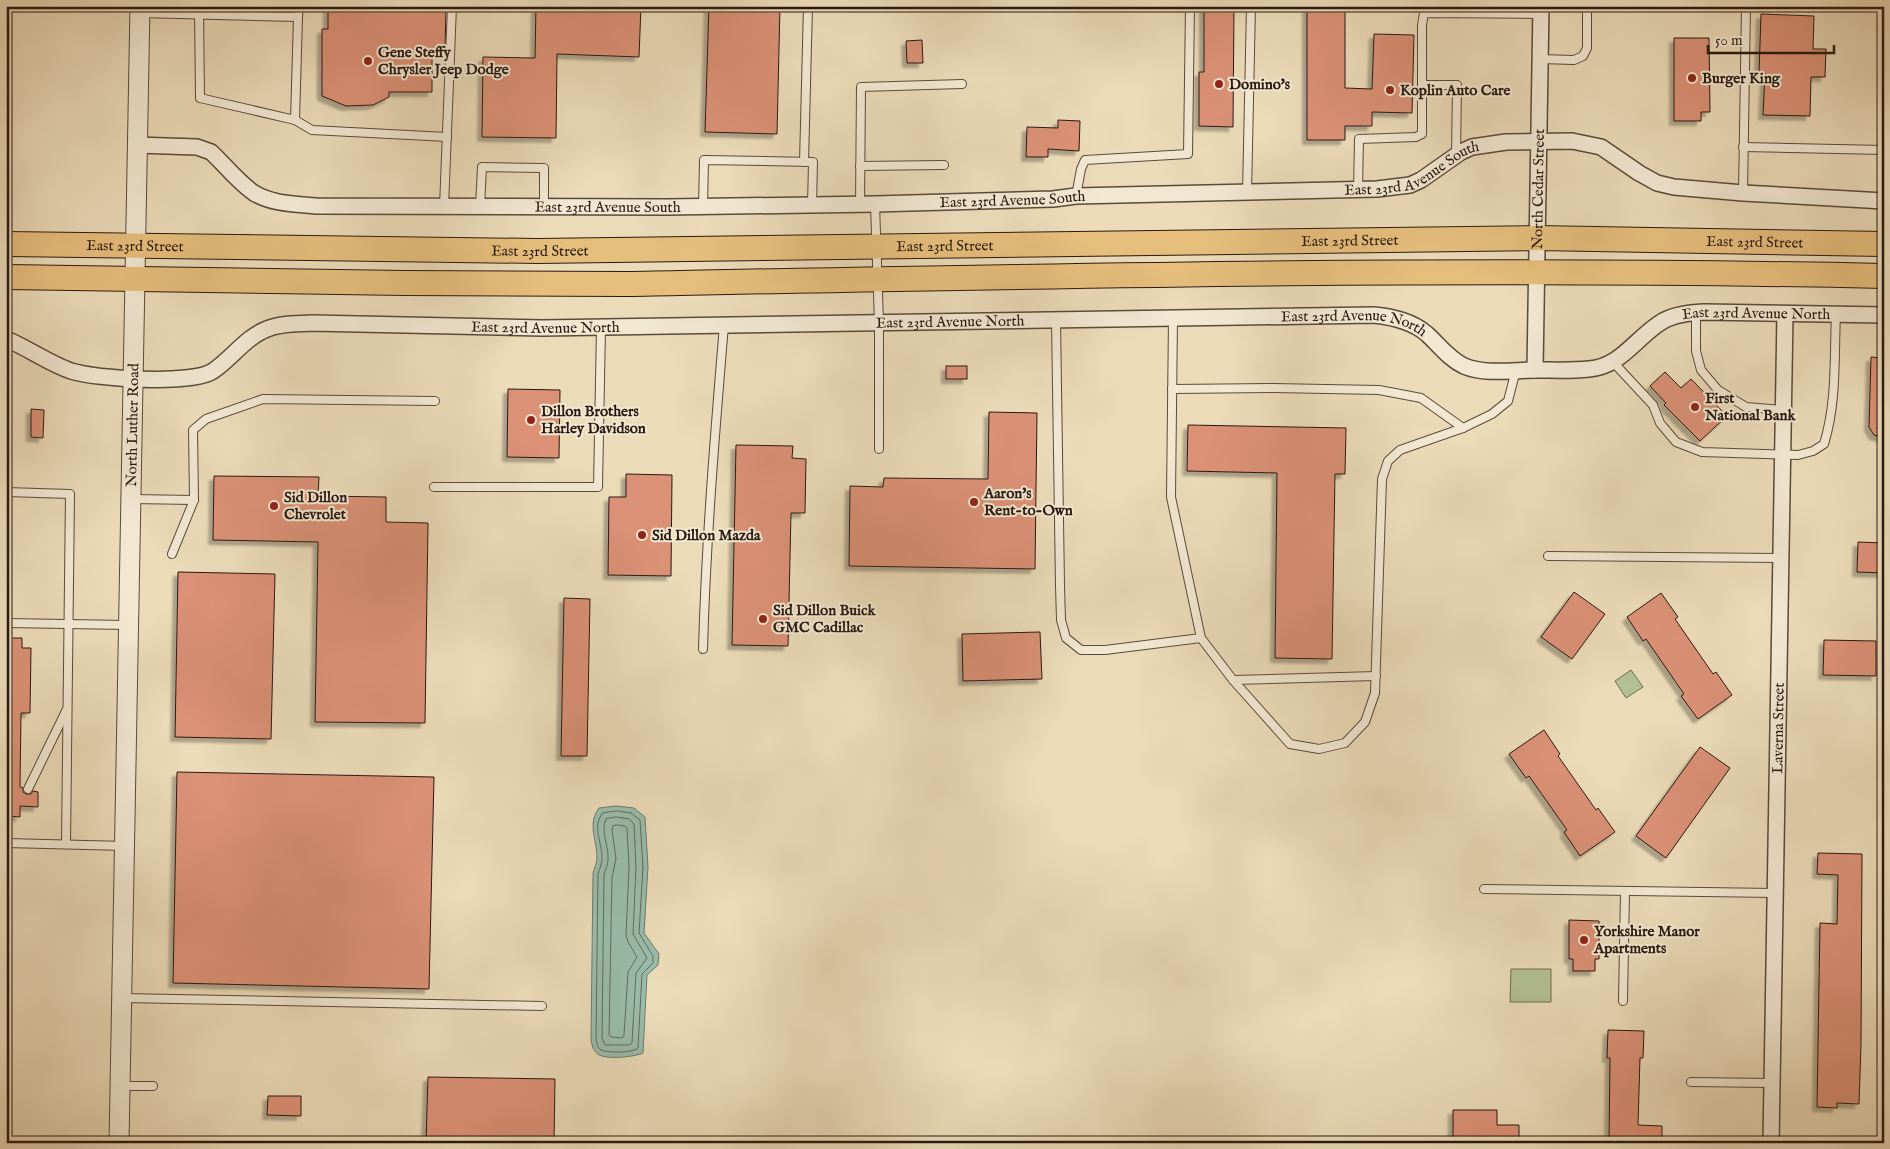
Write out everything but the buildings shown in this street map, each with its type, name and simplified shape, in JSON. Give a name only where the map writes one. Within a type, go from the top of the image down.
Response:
[{"type":"main road","name":"East 23rd Street","points":[[6,244],[537,251],[1537,238],[1884,244]]},
{"type":"main road","points":[[6,277],[498,284],[1537,271],[1884,276]]},
{"type":"street","name":"North Luther Road","points":[[120,1143],[139,10]]},
{"type":"street","name":"North Cedar Street","points":[[1535,370],[1541,10]]},
{"type":"street","name":"East 23rd Avenue South","points":[[136,145],[197,147],[211,152],[254,193],[276,201],[316,206],[812,206],[1054,199],[1076,196],[1398,188],[1421,180],[1472,147],[1486,144],[1538,141],[1572,142],[1601,147],[1645,177],[1674,188],[1884,202]]},
{"type":"street","name":"East 23rd Avenue North","points":[[6,339],[21,345],[53,364],[73,372],[133,378],[187,378],[208,374],[261,332],[276,326],[289,324],[542,328],[1374,315],[1390,317],[1413,324],[1427,334],[1456,362],[1466,367],[1492,370],[1535,370],[1589,369],[1605,366],[1614,362],[1663,320],[1682,314],[1884,315]]},
{"type":"street","name":"Laverna Street","points":[[1771,1142],[1785,314]]},
{"type":"lane","points":[[199,6],[200,98],[295,120],[312,130],[447,137]]},
{"type":"lane","points":[[295,120],[299,6]]},
{"type":"lane","points":[[444,207],[452,6]]},
{"type":"lane","points":[[804,162],[808,6]]},
{"type":"lane","points":[[1076,196],[1081,169],[1085,160],[1188,154],[1190,6]]},
{"type":"lane","points":[[1246,193],[1251,6]]},
{"type":"lane","points":[[1540,59],[1574,60],[1583,56],[1586,48],[1587,6]]},
{"type":"lane","points":[[1743,194],[1746,6]]},
{"type":"lane","points":[[139,10],[199,15],[298,17]]},
{"type":"lane","points":[[1358,190],[1359,139],[1416,137],[1422,134],[1422,24],[1424,13],[1541,10]]},
{"type":"lane","points":[[879,449],[879,323],[876,247],[860,166],[860,87],[962,84]]},
{"type":"lane","points":[[1422,84],[1457,85],[1456,156]]},
{"type":"lane","points":[[1744,147],[1884,150]]},
{"type":"lane","points":[[703,207],[704,160],[813,162],[812,206]]},
{"type":"lane","points":[[860,166],[944,165]]},
{"type":"lane","points":[[480,207],[482,167],[544,168],[544,207]]},
{"type":"lane","points":[[1696,313],[1696,351],[1701,370],[1718,390],[1746,407],[1783,410]]},
{"type":"lane","points":[[1614,362],[1653,405],[1660,423],[1676,442],[1702,452],[1798,455],[1813,451],[1824,444],[1830,424],[1833,402],[1836,314]]},
{"type":"lane","points":[[1173,318],[1171,498],[1201,638],[1233,680],[1290,744],[1319,749],[1345,743],[1365,722],[1375,693],[1382,479],[1388,461],[1400,450],[1462,428],[1492,414],[1508,401],[1516,370]]},
{"type":"lane","points":[[1056,320],[1061,620],[1066,638],[1081,650],[1105,650],[1201,638]]},
{"type":"lane","points":[[703,650],[714,442],[724,326]]},
{"type":"lane","points":[[434,487],[598,487],[602,327]]},
{"type":"lane","points":[[1172,389],[1379,390],[1421,398],[1462,428]]},
{"type":"lane","points":[[172,554],[194,500],[193,430],[206,419],[262,398],[434,401]]},
{"type":"lane","points":[[6,492],[70,494],[66,844]]},
{"type":"lane","points":[[131,499],[194,500]]},
{"type":"lane","points":[[1548,556],[1780,558]]},
{"type":"lane","points":[[6,623],[129,624]]},
{"type":"lane","points":[[1233,680],[1376,676]]},
{"type":"lane","points":[[28,789],[68,707]]},
{"type":"lane","points":[[6,843],[125,846]]},
{"type":"lane","points":[[1484,889],[1775,893]]},
{"type":"lane","points":[[1623,1001],[1625,891]]},
{"type":"lane","points":[[122,998],[542,1006]]},
{"type":"lane","points":[[1691,1082],[1772,1083]]},
{"type":"lane","points":[[121,1086],[153,1086]]},
{"type":"lane","points":[[1771,1142],[1823,1143]]},
{"type":"shaded area","points":[[1631,670],[1643,687],[1626,698],[1615,681]]},
{"type":"shaded area","points":[[1511,969],[1551,969],[1551,1002],[1510,1002]]},
{"type":"water","points":[[616,806],[634,808],[645,817],[648,867],[644,933],[659,954],[658,965],[647,975],[643,1053],[634,1056],[606,1057],[595,1052],[591,1040],[593,873],[597,858],[593,826],[595,814],[599,808]]},
{"type":"place","name":"Gene Steffy Chrysler Jeep Dodge","points":[[368,61]]},
{"type":"place","name":"Burger King","points":[[1692,78]]},
{"type":"place","name":"Domino's","points":[[1219,84]]},
{"type":"place","name":"Koplin Auto Care","points":[[1390,90]]},
{"type":"place","name":"First National Bank","points":[[1695,407]]},
{"type":"place","name":"Dillon Brothers Harley Davidson","points":[[531,420]]},
{"type":"place","name":"Aaron's Rent-to-Own","points":[[974,502]]},
{"type":"place","name":"Sid Dillon Chevrolet","points":[[274,506]]},
{"type":"place","name":"Sid Dillon Mazda","points":[[642,535]]},
{"type":"place","name":"Sid Dillon Buick GMC Cadillac","points":[[763,619]]},
{"type":"place","name":"Yorkshire Manor Apartments","points":[[1584,940]]}]
